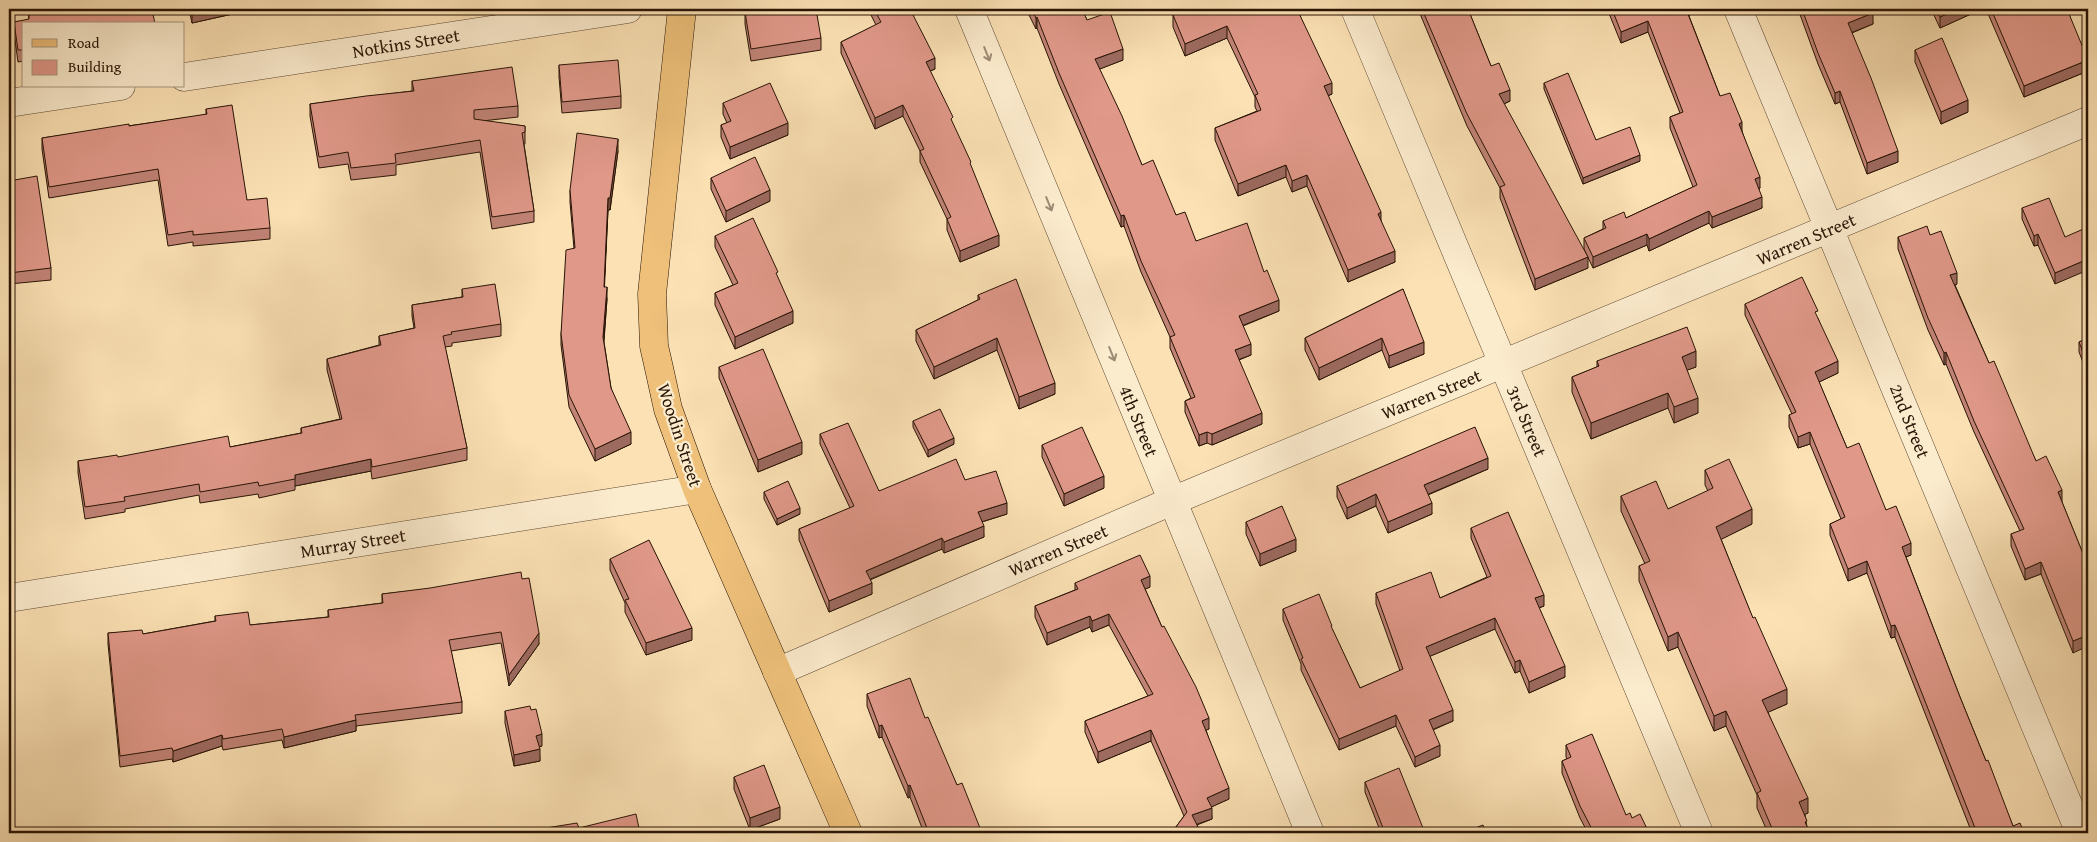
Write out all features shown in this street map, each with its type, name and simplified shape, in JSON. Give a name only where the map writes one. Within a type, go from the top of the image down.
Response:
[{"type":"main road","name":"Woodin Street","points":[[682,9],[652,294],[654,346],[668,410],[697,489],[848,833]]},
{"type":"street","name":"Notkins Street","points":[[185,77],[628,9]]},
{"type":"street","name":"4th Street","points":[[969,9],[1310,833]]},
{"type":"street","name":"3rd Street","points":[[1355,9],[1699,833]]},
{"type":"street","name":"2nd Street","points":[[1738,9],[2080,833]]},
{"type":"street","points":[[9,103],[108,88]]},
{"type":"street","name":"Warren Street","points":[[777,672],[1172,501],[2088,121]]},
{"type":"street","name":"Murray Street","points":[[9,598],[697,489]]},
{"type":"building","points":[[29,9],[152,9],[155,22],[22,22],[22,50],[18,50],[14,22],[29,19]]},
{"type":"building","points":[[191,9],[206,9],[192,12]]},
{"type":"building","points":[[766,9],[816,9],[821,38],[751,49],[745,12]]},
{"type":"building","points":[[874,9],[910,9],[935,58],[926,62],[953,117],[951,119],[971,162],[999,235],[960,251],[947,219],[951,217],[920,151],[924,149],[903,105],[875,118],[841,42],[881,22]]},
{"type":"building","points":[[1031,9],[1082,9],[1087,20],[1110,12],[1123,49],[1095,59],[1122,116],[1142,165],[1153,160],[1176,215],[1185,212],[1196,241],[1247,223],[1264,272],[1267,270],[1279,300],[1239,316],[1251,344],[1235,350],[1262,413],[1212,434],[1207,432],[1199,435],[1185,401],[1195,397],[1170,337],[1175,335],[1141,261],[1124,215],[1121,216],[1059,73],[1037,17]]},
{"type":"building","points":[[1188,9],[1297,9],[1332,83],[1324,86],[1381,212],[1378,214],[1395,251],[1348,270],[1307,175],[1292,181],[1286,165],[1238,184],[1215,128],[1261,110],[1255,95],[1258,94],[1227,26],[1185,44],[1173,15]]},
{"type":"building","points":[[1422,9],[1468,9],[1491,66],[1499,63],[1510,90],[1499,94],[1588,257],[1535,279],[1500,187],[1505,185],[1467,114]]},
{"type":"building","points":[[1612,9],[1686,9],[1720,96],[1730,93],[1742,122],[1739,124],[1760,177],[1755,179],[1762,197],[1712,217],[1709,211],[1649,239],[1647,234],[1593,257],[1584,238],[1606,228],[1603,221],[1624,212],[1626,218],[1697,185],[1670,117],[1683,112],[1648,21],[1621,32]]},
{"type":"building","points":[[1802,9],[1871,9],[1873,13],[1848,23],[1898,151],[1867,163],[1840,91],[1835,93]]},
{"type":"building","points":[[1936,9],[1958,9],[1940,17]]},
{"type":"building","points":[[1991,9],[2067,9],[2088,60],[2024,86]]},
{"type":"building","points":[[1942,38],[1968,100],[1941,112],[1915,50]]},
{"type":"building","points":[[618,60],[621,96],[562,102],[559,65]]},
{"type":"building","points":[[512,67],[518,106],[474,110],[474,119],[525,126],[525,132],[522,133],[534,211],[492,217],[480,140],[395,154],[396,163],[351,168],[348,152],[319,157],[310,104],[414,91],[412,81]]},
{"type":"building","points":[[1568,73],[1596,140],[1630,127],[1640,155],[1583,178],[1544,83]]},
{"type":"building","points":[[770,83],[788,123],[730,147],[721,125],[731,121],[723,103]]},
{"type":"building","points":[[232,105],[247,200],[267,198],[270,228],[193,235],[193,231],[168,235],[158,169],[49,187],[42,138],[207,114],[206,109]]},
{"type":"building","points":[[577,133],[618,139],[610,198],[608,198],[604,287],[607,287],[603,337],[611,388],[631,432],[595,449],[569,395],[561,334],[566,250],[575,248],[570,190]]},
{"type":"building","points":[[755,157],[770,190],[726,211],[711,178]]},
{"type":"building","points":[[37,176],[51,268],[9,273],[9,181]]},
{"type":"building","points":[[2049,198],[2065,237],[2088,227],[2088,259],[2055,273],[2038,234],[2034,236],[2022,208]]},
{"type":"building","points":[[753,218],[778,272],[776,273],[793,311],[735,337],[715,293],[738,283],[715,236]]},
{"type":"building","points":[[1927,226],[1930,235],[1941,231],[1957,273],[1950,275],[1989,363],[1994,361],[2036,461],[2046,456],[2062,490],[2058,492],[2088,566],[2088,635],[2073,641],[2041,562],[2025,569],[2011,534],[2024,529],[1974,421],[1946,352],[1944,353],[1928,318],[1898,237]]},
{"type":"building","points":[[1802,277],[1818,311],[1815,312],[1838,361],[1815,372],[1847,448],[1859,443],[1886,510],[1896,506],[1911,543],[1902,547],[1960,697],[1986,761],[1988,760],[2013,826],[2020,823],[2024,833],[1977,833],[1895,625],[1891,626],[1867,561],[1848,569],[1830,524],[1845,517],[1810,432],[1798,437],[1789,415],[1796,412],[1745,304]]},
{"type":"building","points":[[1016,279],[1055,383],[1019,397],[997,338],[934,367],[916,330],[980,299],[978,295]]},
{"type":"building","points":[[495,284],[501,324],[451,332],[452,334],[443,336],[467,448],[372,467],[371,459],[295,475],[295,479],[259,486],[258,482],[200,492],[199,484],[124,497],[125,501],[85,507],[78,461],[117,455],[118,457],[228,436],[230,447],[302,433],[301,428],[342,419],[327,359],[381,345],[379,336],[415,328],[412,305],[463,297],[462,289]]},
{"type":"building","points":[[1403,289],[1424,342],[1389,356],[1382,338],[1319,368],[1305,338]]},
{"type":"building","points":[[1687,327],[1696,351],[1682,357],[1698,398],[1674,407],[1668,393],[1591,423],[1572,377],[1599,366],[1597,361]]},
{"type":"building","points":[[2088,338],[2088,365],[2079,342]]},
{"type":"building","points":[[763,349],[802,442],[758,460],[719,367]]},
{"type":"building","points":[[940,409],[954,438],[928,450],[913,421]]},
{"type":"building","points":[[848,423],[879,491],[956,459],[965,480],[996,471],[1007,503],[978,512],[984,526],[944,542],[942,538],[866,571],[872,583],[829,601],[799,529],[854,506],[820,434]]},
{"type":"building","points":[[1082,427],[1104,476],[1064,494],[1042,445]]},
{"type":"building","points":[[1475,427],[1488,458],[1424,485],[1432,503],[1388,522],[1376,494],[1347,508],[1337,486]]},
{"type":"building","points":[[1729,459],[1752,509],[1716,527],[1753,618],[1755,617],[1787,689],[1762,700],[1808,798],[1799,802],[1810,833],[1774,833],[1757,793],[1761,791],[1726,711],[1714,716],[1678,632],[1668,637],[1639,566],[1650,561],[1621,496],[1656,481],[1668,509],[1713,488],[1705,470]]},
{"type":"building","points":[[788,481],[800,508],[777,519],[764,492]]},
{"type":"building","points":[[1282,506],[1296,539],[1260,554],[1246,522]]},
{"type":"building","points":[[1508,512],[1544,595],[1535,598],[1565,666],[1529,682],[1520,660],[1515,662],[1495,618],[1426,647],[1453,710],[1429,720],[1440,745],[1415,757],[1396,715],[1339,739],[1301,659],[1303,658],[1283,609],[1319,594],[1331,626],[1360,688],[1403,669],[1376,593],[1431,572],[1440,598],[1491,576],[1471,528]]},
{"type":"building","points":[[649,540],[692,628],[646,643],[625,600],[629,599],[610,559]]},
{"type":"building","points":[[1140,555],[1150,576],[1141,580],[1162,627],[1164,626],[1196,687],[1209,718],[1202,721],[1229,788],[1207,798],[1212,808],[1192,815],[1201,833],[1173,833],[1187,812],[1151,730],[1098,752],[1085,721],[1153,694],[1109,614],[1092,621],[1090,616],[1047,633],[1035,606],[1078,589],[1075,583]]},
{"type":"building","points":[[521,572],[522,579],[529,578],[539,633],[509,675],[501,632],[449,640],[462,702],[355,715],[356,720],[284,737],[282,729],[223,739],[222,735],[173,751],[172,748],[120,756],[108,633],[142,630],[143,634],[216,621],[215,616],[248,612],[250,625],[329,617],[328,610],[383,603],[382,594],[430,588]]},
{"type":"building","points":[[910,678],[925,718],[928,717],[957,785],[962,783],[982,833],[929,833],[910,785],[908,786],[882,725],[879,726],[867,694]]},
{"type":"building","points":[[530,706],[531,710],[536,709],[542,734],[536,736],[540,749],[514,755],[505,711]]},
{"type":"building","points":[[1592,734],[1626,815],[1630,813],[1632,818],[1640,814],[1649,833],[1594,833],[1580,806],[1562,761],[1571,757],[1566,745]]},
{"type":"building","points":[[764,765],[780,807],[750,818],[734,777]]},
{"type":"building","points":[[1399,768],[1425,833],[1385,833],[1365,782]]},
{"type":"building","points":[[9,771],[15,833],[9,833]]},
{"type":"building","points":[[636,814],[640,833],[515,833],[577,823],[579,828]]},
{"type":"building","points":[[1483,825],[1486,833],[1462,833]]}]
